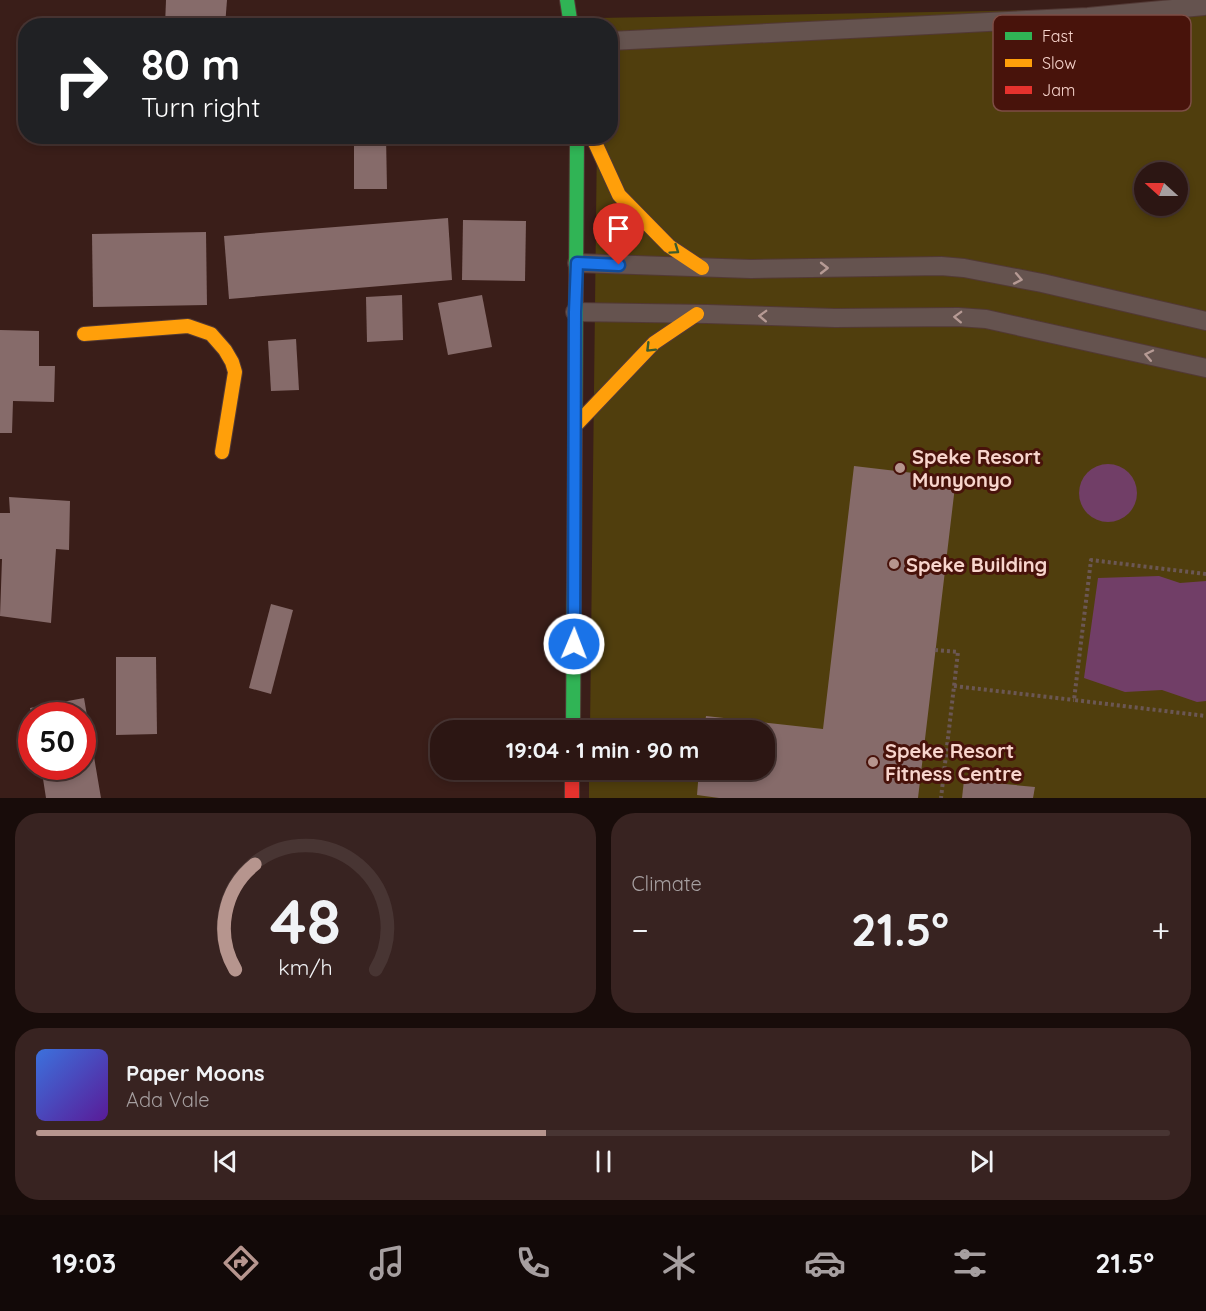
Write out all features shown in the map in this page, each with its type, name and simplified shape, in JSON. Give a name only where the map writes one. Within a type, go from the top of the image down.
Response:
[{"type":"main road","points":[[567,0],[570,18]]},
{"type":"main road","points":[[573,720],[577,144]]},
{"type":"main road","points":[[596,144],[619,195],[669,246],[702,268]]},
{"type":"main road","points":[[576,426],[654,343],[697,314]]},
{"type":"main road","points":[[84,334],[188,326],[211,334],[225,350],[235,372],[222,452]]},
{"type":"main road","points":[[572,798],[573,780]]},
{"type":"lane","points":[[1109,15],[1206,4]]},
{"type":"lane","points":[[618,41],[993,22]]},
{"type":"lane","points":[[577,263],[702,268],[941,266],[964,268],[1206,321]]},
{"type":"lane","points":[[575,312],[986,319],[1206,368]]},
{"type":"path","points":[[1074,700],[1091,560],[1206,574]]},
{"type":"path","points":[[935,650],[958,652],[941,798]]},
{"type":"path","points":[[954,686],[1206,716]]},
{"type":"shaded area","name":"Speke Resort Munyonyo","points":[[1206,7],[1206,798],[589,798],[589,780],[775,780],[775,720],[590,720],[597,144],[618,144],[618,18],[598,18]]},
{"type":"shaded area","points":[[1102,464],[1114,464],[1129,472],[1137,487],[1137,499],[1129,514],[1114,522],[1102,522],[1087,514],[1079,499],[1079,487],[1087,472]]},
{"type":"shaded area","points":[[1159,576],[1180,583],[1206,581],[1206,701],[1197,702],[1162,690],[1125,692],[1084,678],[1098,578]]},
{"type":"building","points":[[166,0],[227,0],[226,18],[165,18]]},
{"type":"building","points":[[354,144],[386,144],[387,189],[354,189]]},
{"type":"building","points":[[448,218],[452,280],[229,299],[224,236]]},
{"type":"building","points":[[463,220],[526,221],[525,281],[462,280]]},
{"type":"building","points":[[206,232],[207,305],[93,307],[92,234]]},
{"type":"building","points":[[402,295],[403,340],[367,342],[366,297]]},
{"type":"building","points":[[482,295],[492,347],[448,355],[438,303]]},
{"type":"building","points":[[0,330],[39,331],[39,366],[55,366],[54,402],[13,401],[12,433],[0,433]]},
{"type":"building","points":[[296,339],[299,390],[271,391],[268,341]]},
{"type":"building","name":"Speke Building","points":[[854,466],[956,478],[918,798],[719,798],[697,795],[698,780],[775,780],[775,724],[823,729]]},
{"type":"building","points":[[9,497],[70,501],[69,550],[56,549],[51,623],[0,616],[2,559],[0,559],[0,513],[10,513]]},
{"type":"building","points":[[271,604],[293,610],[271,694],[249,688]]},
{"type":"building","points":[[116,657],[156,657],[157,734],[116,735]]},
{"type":"building","points":[[84,698],[85,702],[62,702]]},
{"type":"building","name":"Speke Building","points":[[706,716],[742,720],[705,720]]},
{"type":"building","points":[[96,769],[101,798],[46,798],[43,780],[96,780]]},
{"type":"building","points":[[964,780],[1035,787],[1033,798],[962,798]]},
{"type":"traffic: fast","points":[[567,0],[570,18]]},
{"type":"traffic: fast","points":[[573,720],[577,144]]},
{"type":"traffic: slow","points":[[596,144],[619,195],[669,246],[702,268]]},
{"type":"traffic: slow","points":[[575,426],[654,343],[697,314]]},
{"type":"traffic: slow","points":[[84,334],[188,326],[211,334],[225,350],[235,372],[222,452]]},
{"type":"traffic: jam","points":[[572,780],[572,798]]},
{"type":"place","name":"Speke Resort Munyonyo","points":[[900,468]]},
{"type":"place","name":"Speke Building","points":[[894,564]]},
{"type":"place","name":"Speke Resort Fitness Centre","points":[[873,762]]},
{"type":"route","points":[[574,644],[577,263],[619,265]]}]
